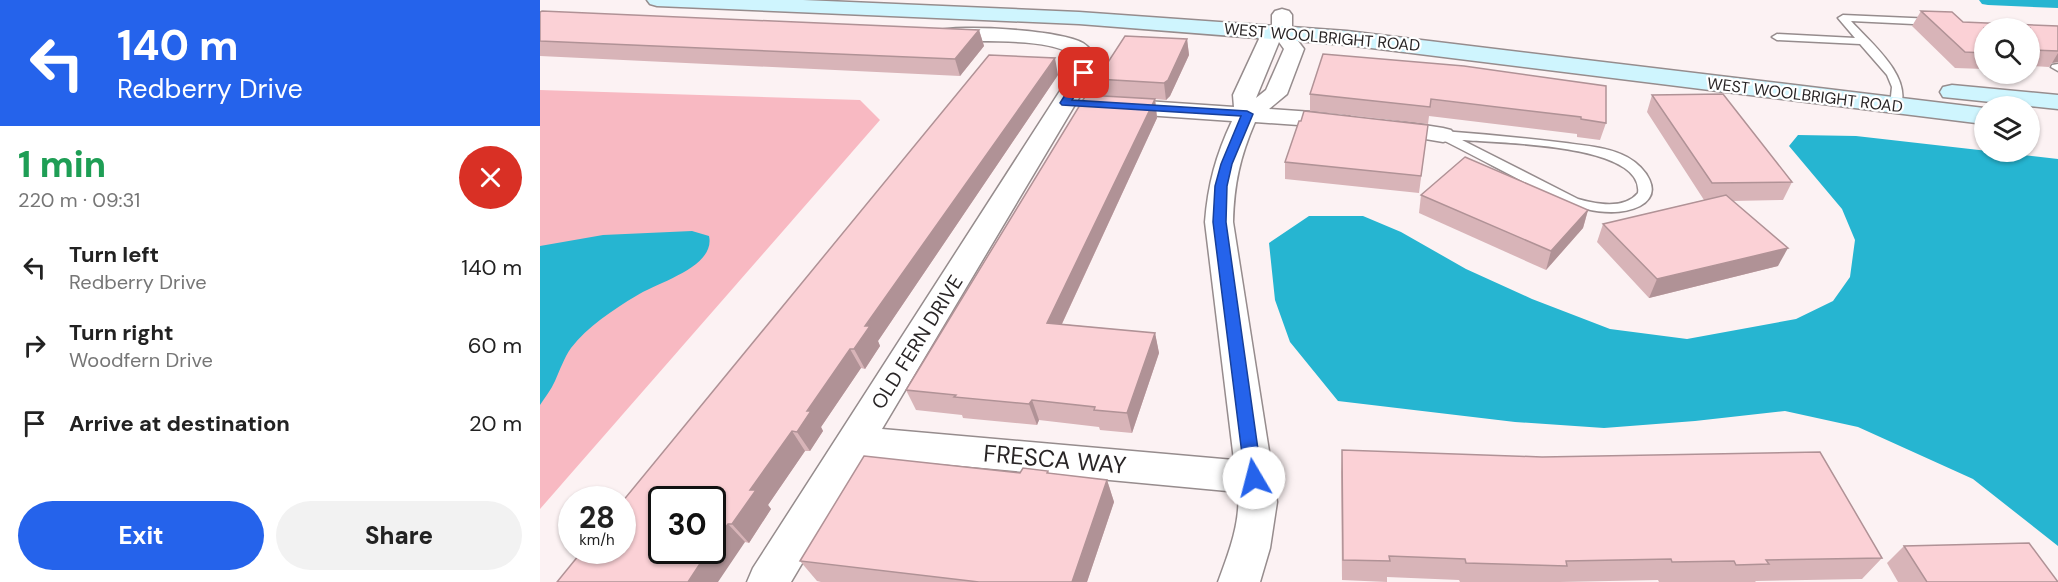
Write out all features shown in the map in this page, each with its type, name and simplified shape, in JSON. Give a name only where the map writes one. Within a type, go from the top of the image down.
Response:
[{"type":"main road","name":"WEST WOOLBRIGHT ROAD","points":[[657,0],[1282,24]]},
{"type":"main road","name":"WEST WOOLBRIGHT ROAD","points":[[1037,0],[1282,24],[1471,52],[1897,96],[2058,102]]},
{"type":"main road","name":"WEST WOOLBRIGHT ROAD","points":[[1897,96],[1974,114]]},
{"type":"main road","points":[[2040,122],[2058,123]]},
{"type":"street","points":[[1239,582],[1250,548],[1258,502],[1219,222],[1221,186],[1226,164],[1247,114],[1244,94],[1269,39],[1282,24],[1294,49],[1276,94],[1247,114]]},
{"type":"street","name":"OLD FERN DRIVE","points":[[768,582],[856,441],[1084,104],[1086,59],[1076,48],[1066,43],[1041,39],[921,34]]},
{"type":"street","points":[[1084,104],[1363,123],[1443,135]]},
{"type":"street","name":"FRESCA WAY","points":[[856,441],[1254,478]]},
{"type":"lane","points":[[1897,96],[1892,75],[1843,18],[1949,23]]},
{"type":"lane","points":[[1777,37],[1862,41]]},
{"type":"lane","points":[[1443,135],[1513,140],[1608,153],[1635,167],[1644,176],[1647,185],[1645,194],[1637,202],[1624,207],[1590,207],[1573,202],[1443,135]]},
{"type":"shaded area","points":[[540,90],[860,100],[880,120],[540,509]]},
{"type":"water","points":[[1798,135],[1856,136],[1974,149],[1974,162],[2040,162],[2040,157],[2058,159],[2058,546],[1973,479],[1858,427],[1785,411],[1604,428],[1515,422],[1338,401],[1290,342],[1275,300],[1269,243],[1309,216],[1363,216],[1401,232],[1466,269],[1532,299],[1610,329],[1687,339],[1796,319],[1833,301],[1850,277],[1855,240],[1842,209],[1789,146]]},
{"type":"water","points":[[692,231],[709,236],[709,247],[704,256],[695,265],[619,307],[577,340],[540,405],[540,246],[603,235]]},
{"type":"building","points":[[1921,11],[1952,12],[1963,22],[1974,22],[1974,52],[1965,52]]},
{"type":"building","points":[[540,12],[979,30],[955,59],[540,41]]},
{"type":"building","points":[[2040,25],[2058,26],[2058,51],[2040,50]]},
{"type":"building","points":[[1125,36],[1187,39],[1168,80],[1164,83],[1097,79]]},
{"type":"building","points":[[1323,54],[1464,66],[1606,86],[1606,123],[1581,119],[1581,117],[1431,99],[1430,107],[1310,94]]},
{"type":"building","points":[[989,55],[1055,58],[865,326],[870,326],[854,349],[850,349],[807,411],[811,411],[797,432],[792,431],[750,490],[756,490],[732,524],[726,527],[726,486],[648,486],[648,564],[700,564],[688,582],[557,582],[572,564],[636,564],[635,486]]},
{"type":"building","points":[[1723,94],[1792,182],[1712,183],[1652,95]]},
{"type":"building","points":[[1086,95],[1155,99],[1047,323],[1155,333],[1127,413],[1032,400],[1029,404],[906,390]]},
{"type":"building","points":[[1304,111],[1428,125],[1421,176],[1285,162]]},
{"type":"building","points":[[1465,157],[1588,210],[1551,251],[1421,195]]},
{"type":"building","points":[[1726,195],[1788,248],[1657,279],[1603,224]]},
{"type":"building","points":[[1342,450],[1542,457],[1820,452],[1882,558],[1766,560],[1769,564],[1736,565],[1734,561],[1672,562],[1671,559],[1566,561],[1567,566],[1466,563],[1465,559],[1389,556],[1390,561],[1343,560]]},
{"type":"building","points":[[864,456],[1020,473],[1023,468],[1107,480],[1072,582],[979,582],[800,561]]},
{"type":"building","points":[[2029,543],[2058,582],[1927,582],[1904,546]]},
{"type":"waterway","points":[[1988,0],[2058,3]]},
{"type":"route","points":[[1084,73],[1065,103],[1247,114],[1226,164],[1221,186],[1219,222],[1254,478]]}]
